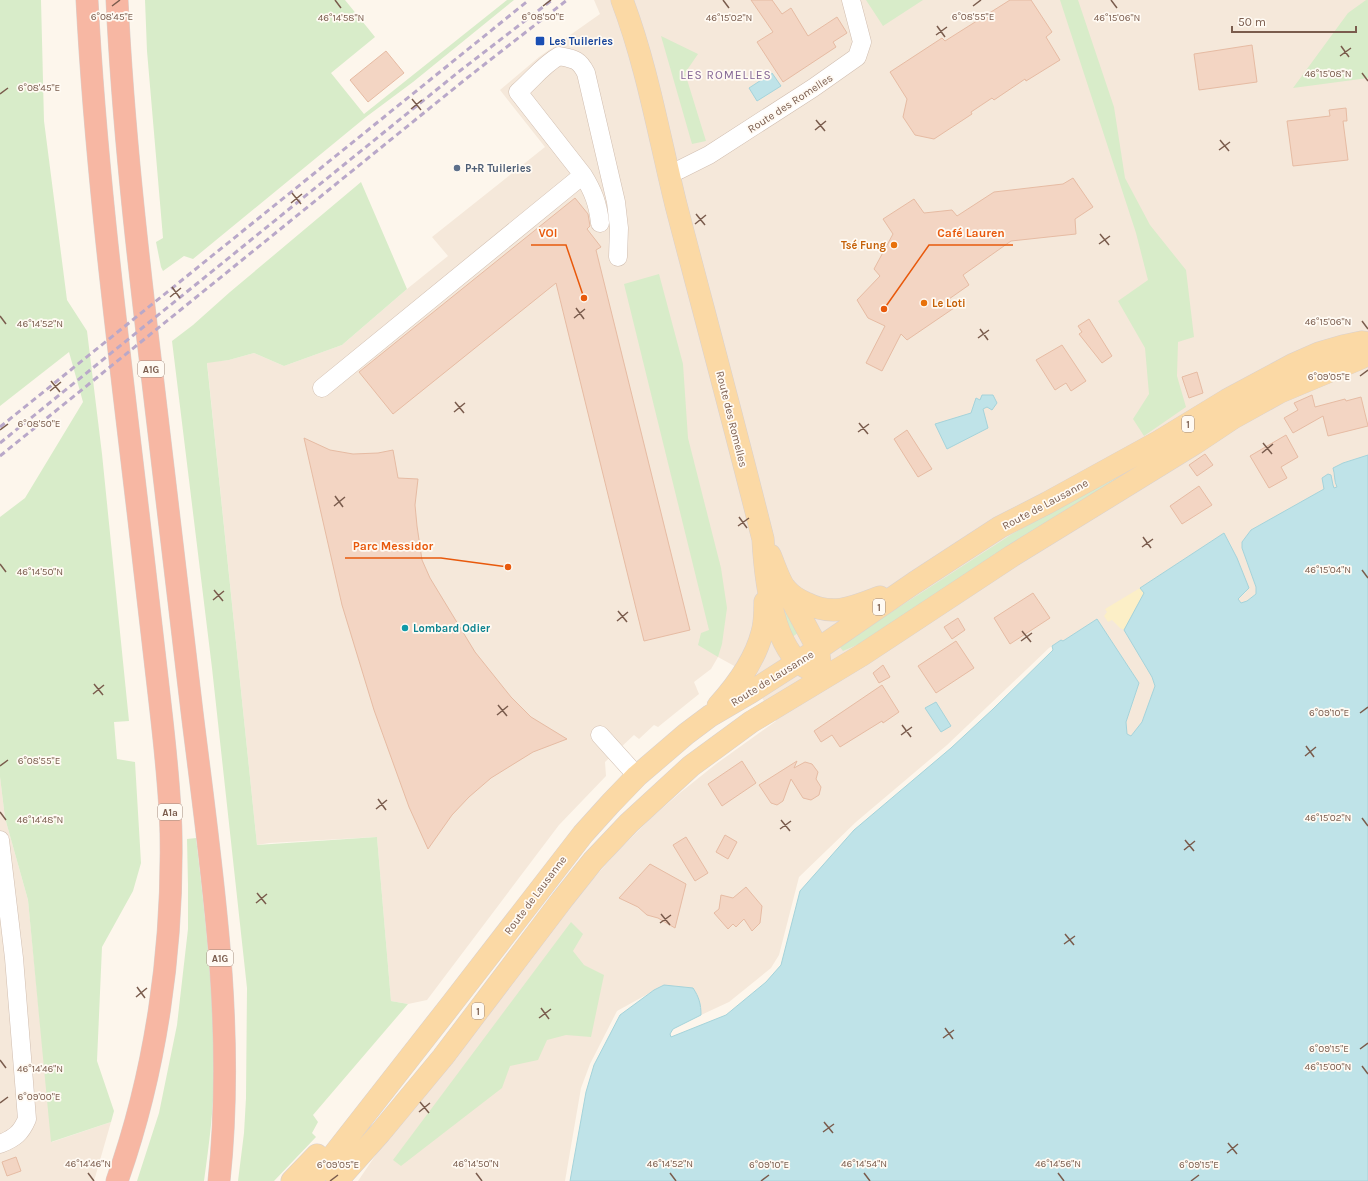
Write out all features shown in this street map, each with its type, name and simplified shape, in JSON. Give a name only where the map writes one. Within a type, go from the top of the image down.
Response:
[{"type":"highway","name":"A1G","points":[[88,0],[96,126],[104,215],[165,742]]},
{"type":"highway","name":"A1G","points":[[117,0],[125,121],[142,292],[220,955],[224,1006],[225,1096],[223,1140],[218,1181]]},
{"type":"highway","name":"A1a","points":[[117,1181],[138,1111],[152,1051],[163,981],[171,882],[171,832],[165,742]]},
{"type":"main road","name":"Route des Romelles","points":[[622,0],[641,57],[668,173],[776,586]]},
{"type":"main road","name":"Route de Lausanne","points":[[310,1181],[331,1158],[578,840],[611,803],[670,747],[710,716],[799,662],[914,583],[1000,527],[1158,442],[1260,382],[1294,364],[1319,353],[1343,346],[1362,342],[1368,343]]},
{"type":"main road","name":"1","points":[[337,1181],[380,1133],[443,1056],[593,861],[629,823],[691,766],[732,735],[822,678],[862,655],[1012,556],[1194,444],[1233,418],[1280,392],[1368,354]]},
{"type":"main road","points":[[776,586],[815,608],[841,610],[856,606],[914,583]]},
{"type":"main road","points":[[776,586],[809,630],[818,649],[822,678]]},
{"type":"main road","points":[[776,586],[779,632],[786,645],[799,662],[822,678]]},
{"type":"main road","points":[[710,716],[743,675],[756,652],[776,586]]},
{"type":"main road","points":[[638,776],[657,796]]},
{"type":"main road","points":[[292,1181],[318,1154],[361,1118]]},
{"type":"street","name":"Route des Romelles","points":[[668,173],[679,170],[709,155],[813,88],[857,57],[862,42],[851,0]]},
{"type":"street","points":[[600,223],[598,206],[592,189],[583,175],[518,92],[534,78],[548,62],[559,56],[572,58],[581,63],[586,73],[616,202],[619,228],[618,257]]},
{"type":"street","points":[[322,388],[583,175]]},
{"type":"street","points":[[600,735],[638,776]]},
{"type":"street","points":[[0,840],[14,958],[27,1119],[22,1130],[11,1140],[0,1144]]},
{"type":"shaded area","points":[[594,0],[1368,0],[1368,455],[1343,463],[1335,473],[1335,484],[1337,487],[1334,488],[1331,475],[1325,489],[1251,530],[1242,542],[1242,548],[1256,587],[1256,594],[1247,601],[1241,603],[1238,599],[1246,592],[1237,558],[1224,533],[1140,588],[1144,593],[1152,677],[1155,686],[1142,722],[1131,736],[1127,734],[1126,722],[1139,683],[1097,619],[1063,641],[1061,640],[1049,648],[947,745],[856,822],[799,877],[779,955],[771,968],[729,1002],[701,1015],[701,1006],[664,985],[617,1011],[590,1064],[581,1088],[565,1181],[358,1181],[392,1131],[563,913],[617,852],[650,819],[681,792],[716,764],[776,721],[747,673],[718,657],[711,669],[694,682],[699,694],[658,727],[654,725],[639,739],[634,735],[605,762],[606,776],[559,825],[427,1000],[408,1004],[391,1001],[377,837],[257,845],[207,362],[229,360],[254,353],[284,366],[342,345],[448,256],[432,237],[545,147],[500,90],[539,57],[600,14]]},
{"type":"shaded area","points":[[0,777],[5,818],[28,900],[52,1142],[111,1122],[94,1181],[0,1181]]},
{"type":"green space","points":[[0,0],[41,0],[44,121],[67,300],[87,331],[102,454],[129,721],[114,722],[117,759],[135,762],[141,863],[133,891],[102,947],[97,1061],[114,1111],[111,1122],[51,1142],[28,900],[5,818],[0,777],[0,517],[25,498],[83,402],[69,352],[0,406]]},
{"type":"green space","points":[[145,0],[345,0],[375,37],[331,73],[364,114],[507,0],[514,0],[413,82],[366,117],[193,259],[184,256],[163,271],[156,242],[163,238],[147,51]]},
{"type":"green space","points":[[866,0],[923,0],[883,26]]},
{"type":"green space","points":[[1060,0],[1078,0],[1114,107],[1125,178],[1150,225],[1186,270],[1194,337],[1178,342],[1177,376],[1186,407],[1144,436],[1133,419],[1149,394],[1145,348],[1118,301],[1148,280],[1136,233]]},
{"type":"green space","points":[[1368,0],[1368,78],[1293,88],[1348,13]]},
{"type":"green space","points":[[661,36],[698,54],[685,73],[706,141],[692,144]]},
{"type":"green space","points":[[361,182],[407,289],[342,345],[284,366],[254,353],[229,360],[207,363],[257,845],[377,837],[391,1001],[408,1004],[313,1115],[318,1122],[312,1133],[316,1137],[274,1181],[238,1181],[244,1133],[246,1098],[247,988],[212,668],[172,341],[193,325]]},
{"type":"green space","points":[[659,274],[683,364],[688,438],[721,568],[727,608],[722,644],[718,657],[698,645],[701,633],[709,630],[624,284]]},
{"type":"green space","points":[[1193,433],[1062,512],[859,644],[843,651],[839,646],[1012,534]]},
{"type":"green space","points":[[790,611],[801,631],[792,637],[784,613]]},
{"type":"green space","points":[[196,838],[203,896],[214,1043],[213,1099],[204,1181],[137,1181],[159,1113],[177,1025],[188,929],[187,839]]},
{"type":"green space","points":[[571,922],[583,934],[573,951],[584,965],[604,975],[591,1037],[566,1035],[547,1040],[538,1060],[510,1066],[502,1088],[401,1166],[393,1160]]},
{"type":"sand","points":[[1140,588],[1144,593],[1124,630],[1112,620],[1108,622],[1104,616],[1107,612],[1105,609]]},
{"type":"water","points":[[772,73],[781,86],[757,101],[749,88]]},
{"type":"water","points":[[982,395],[993,395],[997,403],[992,410],[987,407],[983,409],[988,428],[947,449],[935,424],[971,413],[976,398],[980,400]]},
{"type":"water","points":[[1368,455],[1368,1181],[570,1181],[586,1092],[594,1065],[620,1015],[654,990],[664,985],[693,988],[697,994],[701,1007],[701,1015],[673,1029],[670,1034],[671,1037],[726,1015],[766,982],[781,965],[800,891],[854,830],[951,748],[993,709],[1053,650],[1052,646],[1061,640],[1063,641],[1097,619],[1139,683],[1126,722],[1127,734],[1131,736],[1142,722],[1155,686],[1152,677],[1124,630],[1144,593],[1140,588],[1224,533],[1237,558],[1249,588],[1238,599],[1241,603],[1247,601],[1256,594],[1256,587],[1242,548],[1242,542],[1251,530],[1324,489],[1322,478],[1328,474],[1331,475],[1334,488],[1337,487],[1333,468],[1343,463]]},
{"type":"water","points":[[936,702],[951,726],[941,732],[925,708]]},
{"type":"building","points":[[751,0],[772,0],[782,14],[791,8],[808,36],[837,17],[847,33],[833,42],[836,47],[783,82],[757,42],[773,32]]},
{"type":"building","points":[[1010,0],[1031,0],[1052,32],[1046,37],[1060,60],[1026,81],[1025,79],[994,100],[992,98],[971,112],[972,114],[934,139],[915,135],[903,117],[907,99],[890,72],[942,38],[945,41]]},
{"type":"building","points":[[1252,45],[1257,82],[1199,90],[1194,54]]},
{"type":"building","points":[[386,51],[404,73],[368,102],[350,80]]},
{"type":"building","points":[[1346,108],[1347,121],[1343,121],[1348,160],[1293,166],[1287,121],[1330,116],[1329,110]]},
{"type":"building","points":[[1073,178],[1093,207],[1075,219],[1076,234],[1011,241],[963,275],[969,285],[949,299],[954,308],[907,340],[901,334],[882,371],[866,363],[885,326],[868,318],[857,300],[880,276],[874,269],[893,234],[883,219],[914,199],[924,213],[952,210],[957,216],[994,192],[1063,184]]},
{"type":"building","points":[[575,198],[588,214],[590,226],[587,229],[601,247],[596,250],[690,630],[644,641],[556,283],[393,414],[359,372]]},
{"type":"building","points":[[1089,319],[1112,356],[1102,363],[1079,334],[1082,332],[1078,326]]},
{"type":"building","points":[[1062,345],[1086,381],[1071,391],[1066,383],[1055,390],[1036,360]]},
{"type":"building","points":[[1197,372],[1203,393],[1189,398],[1182,377]]},
{"type":"building","points":[[1312,395],[1315,407],[1345,399],[1346,401],[1361,397],[1368,426],[1328,436],[1323,416],[1293,433],[1284,418],[1298,410],[1294,403]]},
{"type":"building","points":[[907,430],[932,469],[918,477],[894,439]]},
{"type":"building","points":[[1286,435],[1298,457],[1281,467],[1287,478],[1269,488],[1250,456]]},
{"type":"building","name":"Lombard Odier","points":[[304,438],[330,450],[353,454],[378,453],[393,450],[398,478],[418,479],[415,505],[417,526],[422,560],[430,578],[475,652],[511,697],[531,717],[567,739],[533,752],[491,778],[469,797],[452,815],[428,849],[409,807],[374,710],[342,605]]},
{"type":"building","points":[[1205,454],[1213,465],[1197,476],[1189,465]]},
{"type":"building","points":[[1199,486],[1212,505],[1182,524],[1170,506]]},
{"type":"building","points":[[1033,593],[1050,618],[1010,644],[994,618]]},
{"type":"building","points":[[958,618],[965,630],[952,639],[944,627]]},
{"type":"building","points":[[956,641],[974,668],[936,693],[918,666]]},
{"type":"building","points":[[883,665],[890,677],[879,683],[873,673]]},
{"type":"building","points":[[882,685],[899,712],[883,723],[882,721],[840,747],[832,735],[821,742],[814,731]]},
{"type":"building","points":[[742,761],[756,783],[722,806],[708,784]]},
{"type":"building","points":[[797,761],[794,768],[805,762],[812,764],[818,772],[816,779],[821,787],[819,795],[811,800],[803,798],[791,779],[783,801],[777,805],[771,803],[759,785]]},
{"type":"building","points":[[725,835],[737,842],[728,859],[716,852]]},
{"type":"building","points":[[686,837],[708,873],[695,881],[673,845]]},
{"type":"building","points":[[650,864],[686,884],[675,928],[658,918],[647,915],[638,907],[619,898]]},
{"type":"building","points":[[746,887],[762,906],[760,923],[752,931],[744,919],[736,927],[733,924],[728,929],[714,913],[719,909],[721,895],[733,898]]},
{"type":"building","points":[[16,1157],[21,1171],[7,1176],[2,1162]]},
{"type":"railway","points":[[0,427],[529,0]]},
{"type":"railway","points":[[0,443],[461,70],[552,0]]},
{"type":"railway","points":[[0,456],[467,78],[567,0]]},
{"type":"place","name":"Les Tuileries","points":[[540,41]]},
{"type":"place","name":"P+R Tuileries","points":[[457,168]]},
{"type":"place","name":"Tsé Fung","points":[[894,245]]},
{"type":"place","name":"VOI","points":[[584,298]]},
{"type":"place","name":"Le Loti","points":[[924,303]]},
{"type":"place","name":"Café Lauren","points":[[884,309]]},
{"type":"place","name":"Parc Messidor","points":[[508,567]]},
{"type":"place","name":"Lombard Odier","points":[[405,628]]},
{"type":"district","name":"LES ROMELLES","points":[[726,75]]}]
